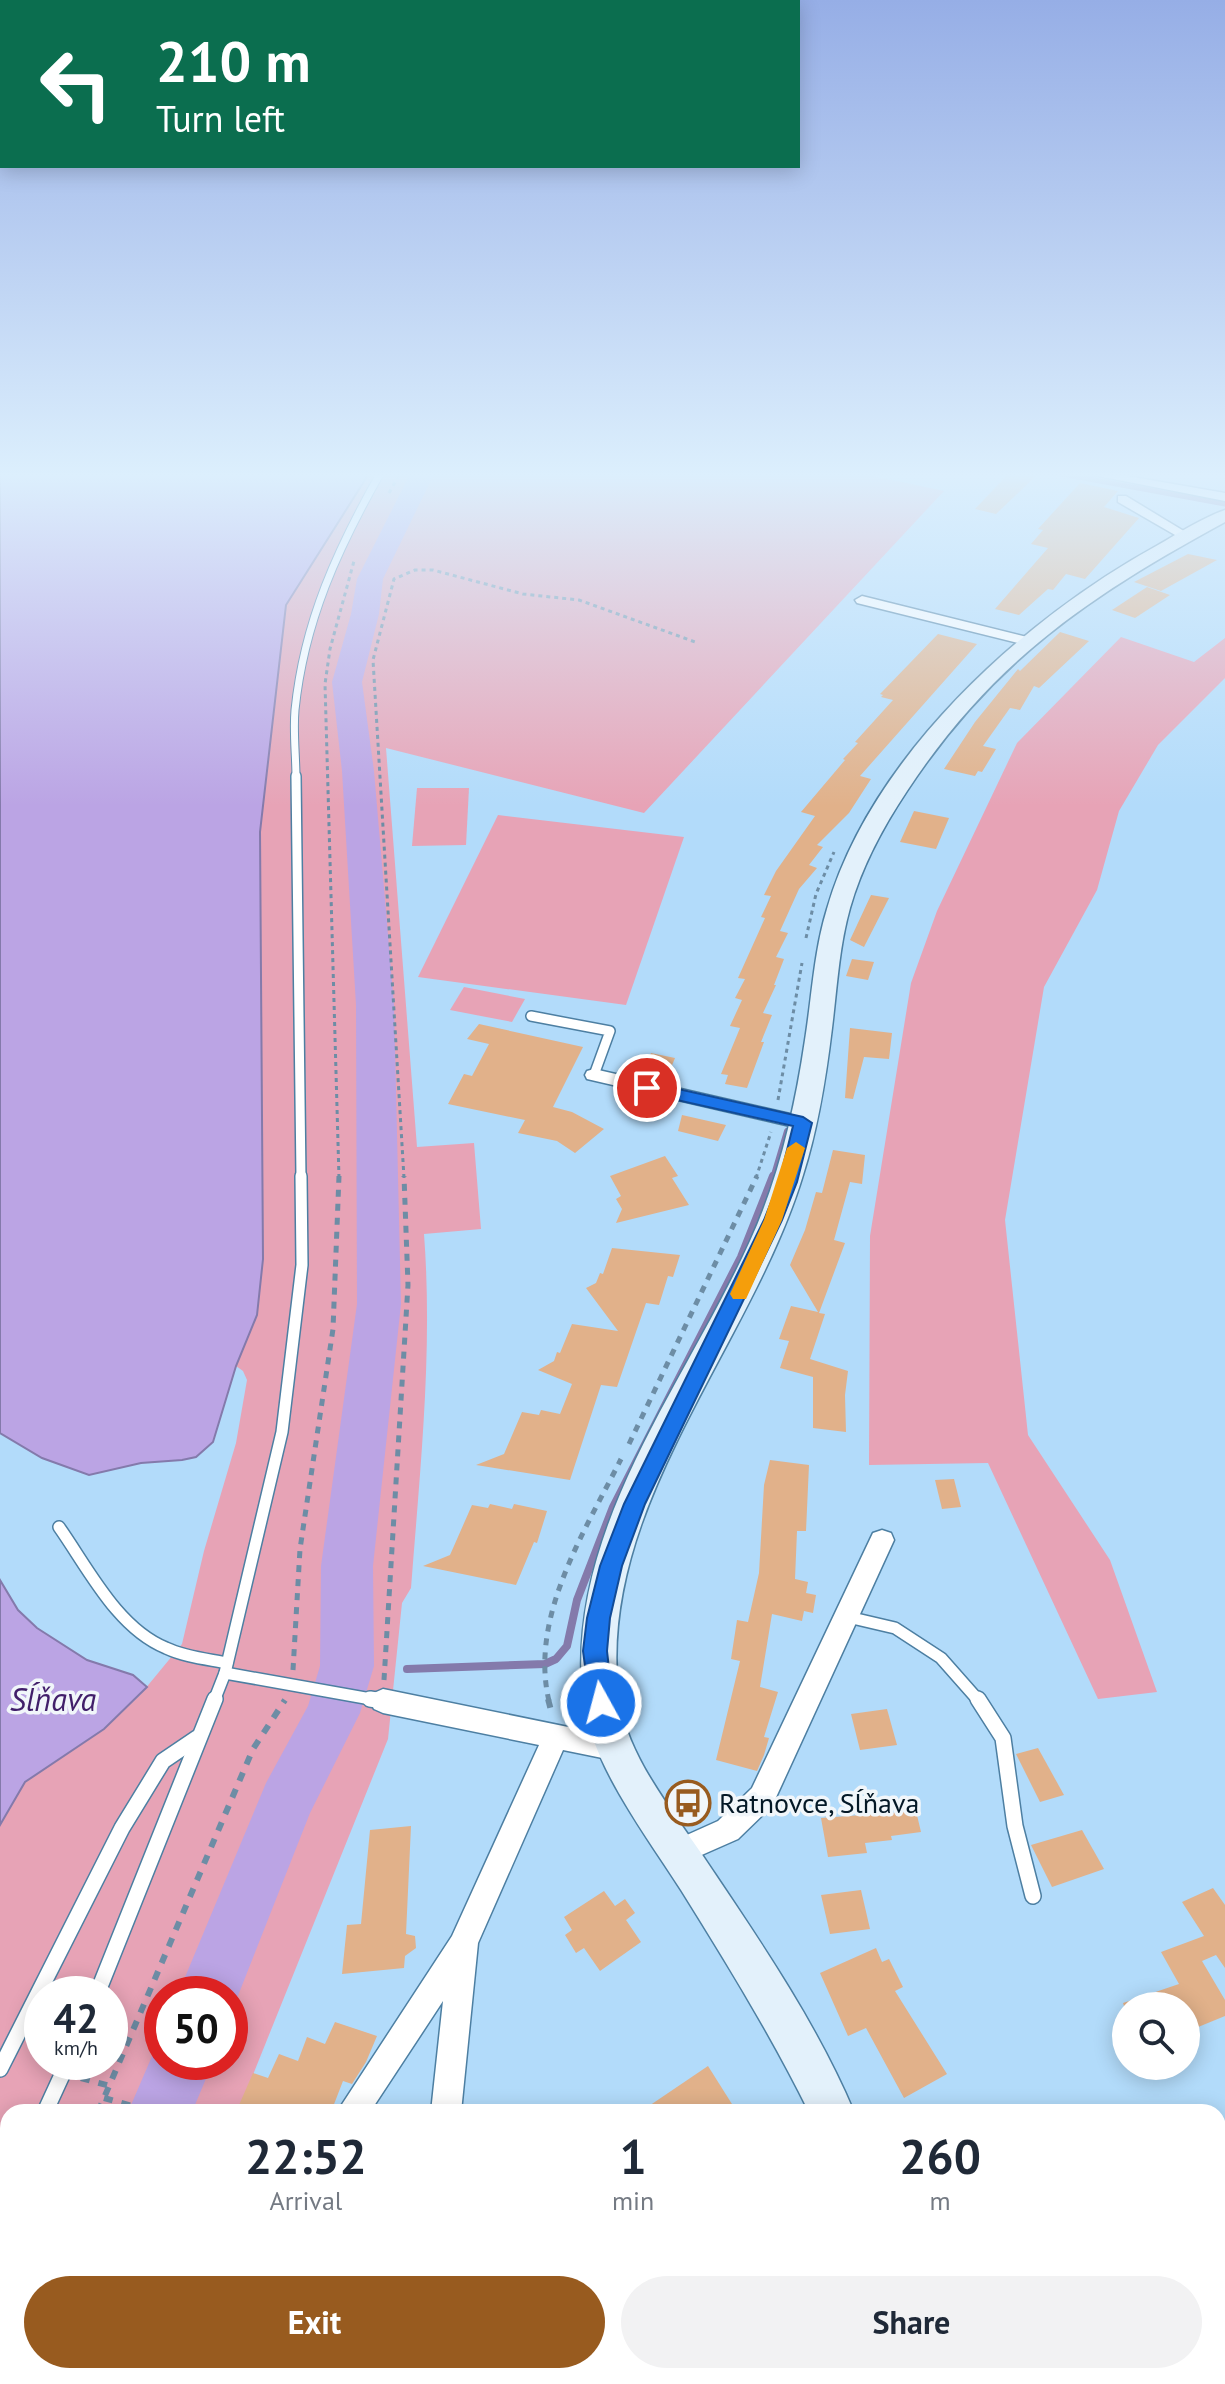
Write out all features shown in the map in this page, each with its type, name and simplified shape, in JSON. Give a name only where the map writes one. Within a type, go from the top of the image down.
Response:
[{"type":"main road","points":[[828,2104],[760,1980],[617,1749],[601,1703],[595,1651],[599,1618],[611,1566],[634,1504],[773,1220],[788,1182],[817,1051],[831,940],[844,892],[862,850],[909,772],[972,697],[1026,641],[1079,600],[1107,583]]},
{"type":"street","points":[[862,600],[1026,641]]},
{"type":"street","points":[[594,1075],[803,1123]]},
{"type":"street","points":[[679,1852],[728,1830],[762,1797],[882,1540]]},
{"type":"street","points":[[371,1700],[617,1749]]},
{"type":"street","points":[[357,2104],[464,1942],[556,1736]]},
{"type":"street","points":[[447,2104],[464,1942]]},
{"type":"lane","points":[[104,1976],[226,1668],[282,1432],[302,1265],[295,711],[312,618],[326,583]]},
{"type":"lane","points":[[531,1016],[610,1031],[594,1075]]},
{"type":"lane","points":[[59,1527],[123,1614],[150,1640],[226,1668],[371,1700]]},
{"type":"lane","points":[[846,1616],[895,1628],[941,1658],[975,1694],[1003,1738],[1015,1826],[1033,1896]]},
{"type":"lane","points":[[0,2069],[122,1828],[163,1761],[199,1737]]},
{"type":"lane","points":[[49,2104],[60,2080]]},
{"type":"path","points":[[371,1700],[408,1285],[373,660],[393,583]]},
{"type":"path","points":[[483,583],[523,594],[579,600],[698,643]]},
{"type":"path","points":[[95,2080],[110,2086]]},
{"type":"path","points":[[104,2098],[126,2104]]},
{"type":"shaded area","points":[[299,583],[858,583],[644,813],[386,748],[417,1147],[474,1143],[481,1229],[424,1234],[427,1322],[421,1455],[411,1588],[402,1603],[388,1739],[241,2104],[0,2104],[0,1825],[25,1782],[104,1729],[140,1695],[182,1644],[204,1551],[236,1443],[247,1380],[243,1371],[236,1366],[257,1315],[263,1259],[260,832],[286,604]]},
{"type":"shaded area","points":[[1121,637],[1194,662],[1225,638],[1225,678],[1158,745],[1119,811],[1097,890],[1044,987],[1005,1220],[1028,1435],[1110,1560],[1157,1692],[1098,1699],[988,1463],[869,1465],[870,1236],[911,983],[937,911],[1017,743]]},
{"type":"shaded area","points":[[417,788],[469,788],[466,845],[412,846]]},
{"type":"shaded area","points":[[498,815],[684,837],[626,1005],[418,977]]},
{"type":"shaded area","points":[[464,987],[525,999],[512,1022],[450,1010]]},
{"type":"water","points":[[0,583],[300,583],[286,605],[260,832],[263,1259],[257,1315],[236,1366],[213,1442],[196,1457],[141,1463],[89,1475],[42,1458],[0,1433]]},
{"type":"water","name":"Sĺňava","points":[[0,1580],[18,1610],[37,1628],[87,1660],[133,1675],[147,1687],[104,1729],[25,1782],[0,1825]]},
{"type":"building","points":[[1017,583],[1058,583],[1019,615],[995,609]]},
{"type":"building","points":[[1138,583],[1175,583],[1161,591]]},
{"type":"building","points":[[1147,587],[1170,595],[1135,618],[1112,610]]},
{"type":"building","points":[[1060,632],[1089,641],[1039,688],[1034,686],[1020,710],[1010,708],[983,746],[996,749],[982,772],[978,771],[975,776],[944,769],[975,722],[1018,669],[1020,671]]},
{"type":"building","points":[[938,634],[977,644],[860,776],[871,779],[849,813],[817,845],[823,847],[809,865],[817,868],[799,889],[780,931],[788,933],[776,957],[784,959],[763,1013],[772,1015],[747,1088],[725,1084],[728,1075],[721,1074],[740,1028],[730,1026],[742,1000],[735,998],[745,979],[738,978],[765,918],[761,917],[771,896],[764,895],[776,871],[815,816],[801,812],[858,743],[855,742],[893,700],[880,694]]},
{"type":"building","points":[[914,811],[949,818],[936,849],[900,842]]},
{"type":"building","points":[[871,895],[889,898],[864,947],[850,940]]},
{"type":"building","points":[[852,959],[874,962],[868,980],[846,976]]},
{"type":"building","points":[[479,1024],[583,1047],[553,1107],[572,1112],[604,1129],[575,1153],[557,1141],[518,1133],[525,1120],[448,1104],[464,1074],[472,1076],[489,1044],[467,1039]]},
{"type":"building","points":[[850,1028],[892,1033],[889,1059],[864,1057],[853,1099],[845,1098]]},
{"type":"building","points":[[651,1053],[675,1058],[668,1075],[644,1071]]},
{"type":"building","points":[[682,1115],[726,1125],[718,1141],[678,1131]]},
{"type":"building","points":[[833,1150],[865,1155],[862,1184],[850,1182],[834,1240],[845,1243],[819,1313],[825,1314],[810,1359],[848,1371],[846,1432],[813,1428],[813,1377],[780,1368],[789,1341],[779,1339],[791,1306],[818,1312],[790,1265],[816,1192],[822,1193]]},
{"type":"building","points":[[665,1156],[678,1176],[672,1178],[689,1205],[616,1223],[622,1209],[616,1199],[621,1196],[610,1176]]},
{"type":"building","points":[[612,1248],[680,1255],[673,1277],[668,1276],[659,1305],[646,1303],[617,1387],[601,1385],[570,1480],[476,1465],[504,1454],[522,1412],[539,1415],[541,1410],[560,1414],[572,1384],[538,1370],[554,1361],[557,1352],[560,1353],[572,1324],[618,1331],[586,1288],[596,1283],[600,1273],[603,1274]]},
{"type":"building","points":[[770,1460],[809,1465],[806,1531],[797,1531],[795,1579],[808,1582],[806,1593],[816,1595],[813,1613],[804,1611],[802,1621],[772,1614],[760,1687],[778,1692],[764,1737],[769,1738],[757,1771],[716,1760],[740,1661],[731,1659],[737,1620],[748,1622],[759,1573],[764,1485]]},
{"type":"building","points":[[954,1479],[961,1507],[942,1509],[935,1480]]},
{"type":"building","points":[[490,1504],[512,1509],[514,1504],[547,1511],[537,1543],[534,1542],[516,1585],[423,1566],[450,1555],[472,1505],[488,1508]]},
{"type":"building","points":[[887,1709],[897,1745],[860,1750],[851,1714]]},
{"type":"building","points":[[1038,1748],[1064,1795],[1040,1802],[1016,1754]]},
{"type":"building","points":[[916,1811],[921,1832],[865,1843],[867,1853],[828,1857],[821,1818]]},
{"type":"building","points":[[411,1826],[406,1934],[415,1936],[416,1948],[405,1956],[404,1968],[342,1974],[347,1925],[361,1924],[370,1830]]},
{"type":"building","points":[[1082,1830],[1104,1869],[1052,1887],[1031,1845]]},
{"type":"building","points":[[1213,1888],[1225,1905],[1225,1968],[1216,1955],[1202,1961],[1225,2000],[1225,2016],[1200,2026],[1200,1992],[1155,1992],[1179,1984],[1161,1952],[1204,1936],[1182,1902]]},
{"type":"building","points":[[861,1890],[870,1929],[830,1934],[821,1895]]},
{"type":"building","points":[[604,1891],[615,1906],[625,1899],[635,1913],[626,1920],[641,1942],[600,1971],[584,1948],[576,1953],[565,1935],[572,1930],[564,1917]]},
{"type":"building","points":[[876,1948],[882,1962],[889,1959],[903,1987],[895,1991],[947,2074],[904,2098],[866,2028],[848,2036],[820,1973]]},
{"type":"building","points":[[335,2022],[377,2036],[352,2084],[343,2081],[334,2104],[239,2104],[253,2073],[268,2078],[279,2054],[298,2061],[307,2037],[325,2044]]},
{"type":"building","points":[[708,2066],[732,2104],[652,2104]]},
{"type":"waterway","points":[[216,1976],[286,1802],[333,1713],[347,1666],[347,1566],[379,1304],[375,1005],[358,771],[347,682],[365,614],[369,583]]},
{"type":"waterway","points":[[773,1178],[787,1131]]},
{"type":"waterway","points":[[407,1669],[545,1664],[556,1659],[567,1646],[577,1600],[613,1507],[741,1257],[773,1176]]},
{"type":"waterway","points":[[347,1666],[363,1667]]},
{"type":"waterway","points":[[163,2104],[173,2080]]},
{"type":"slow traffic","points":[[739,1294],[788,1182],[796,1148]]},
{"type":"place","name":"Ratnovce, Sĺňava","points":[[688,1803]]},
{"type":"route","points":[[601,1703],[595,1651],[611,1566],[634,1504],[773,1220],[788,1182],[803,1123],[647,1088]]}]
